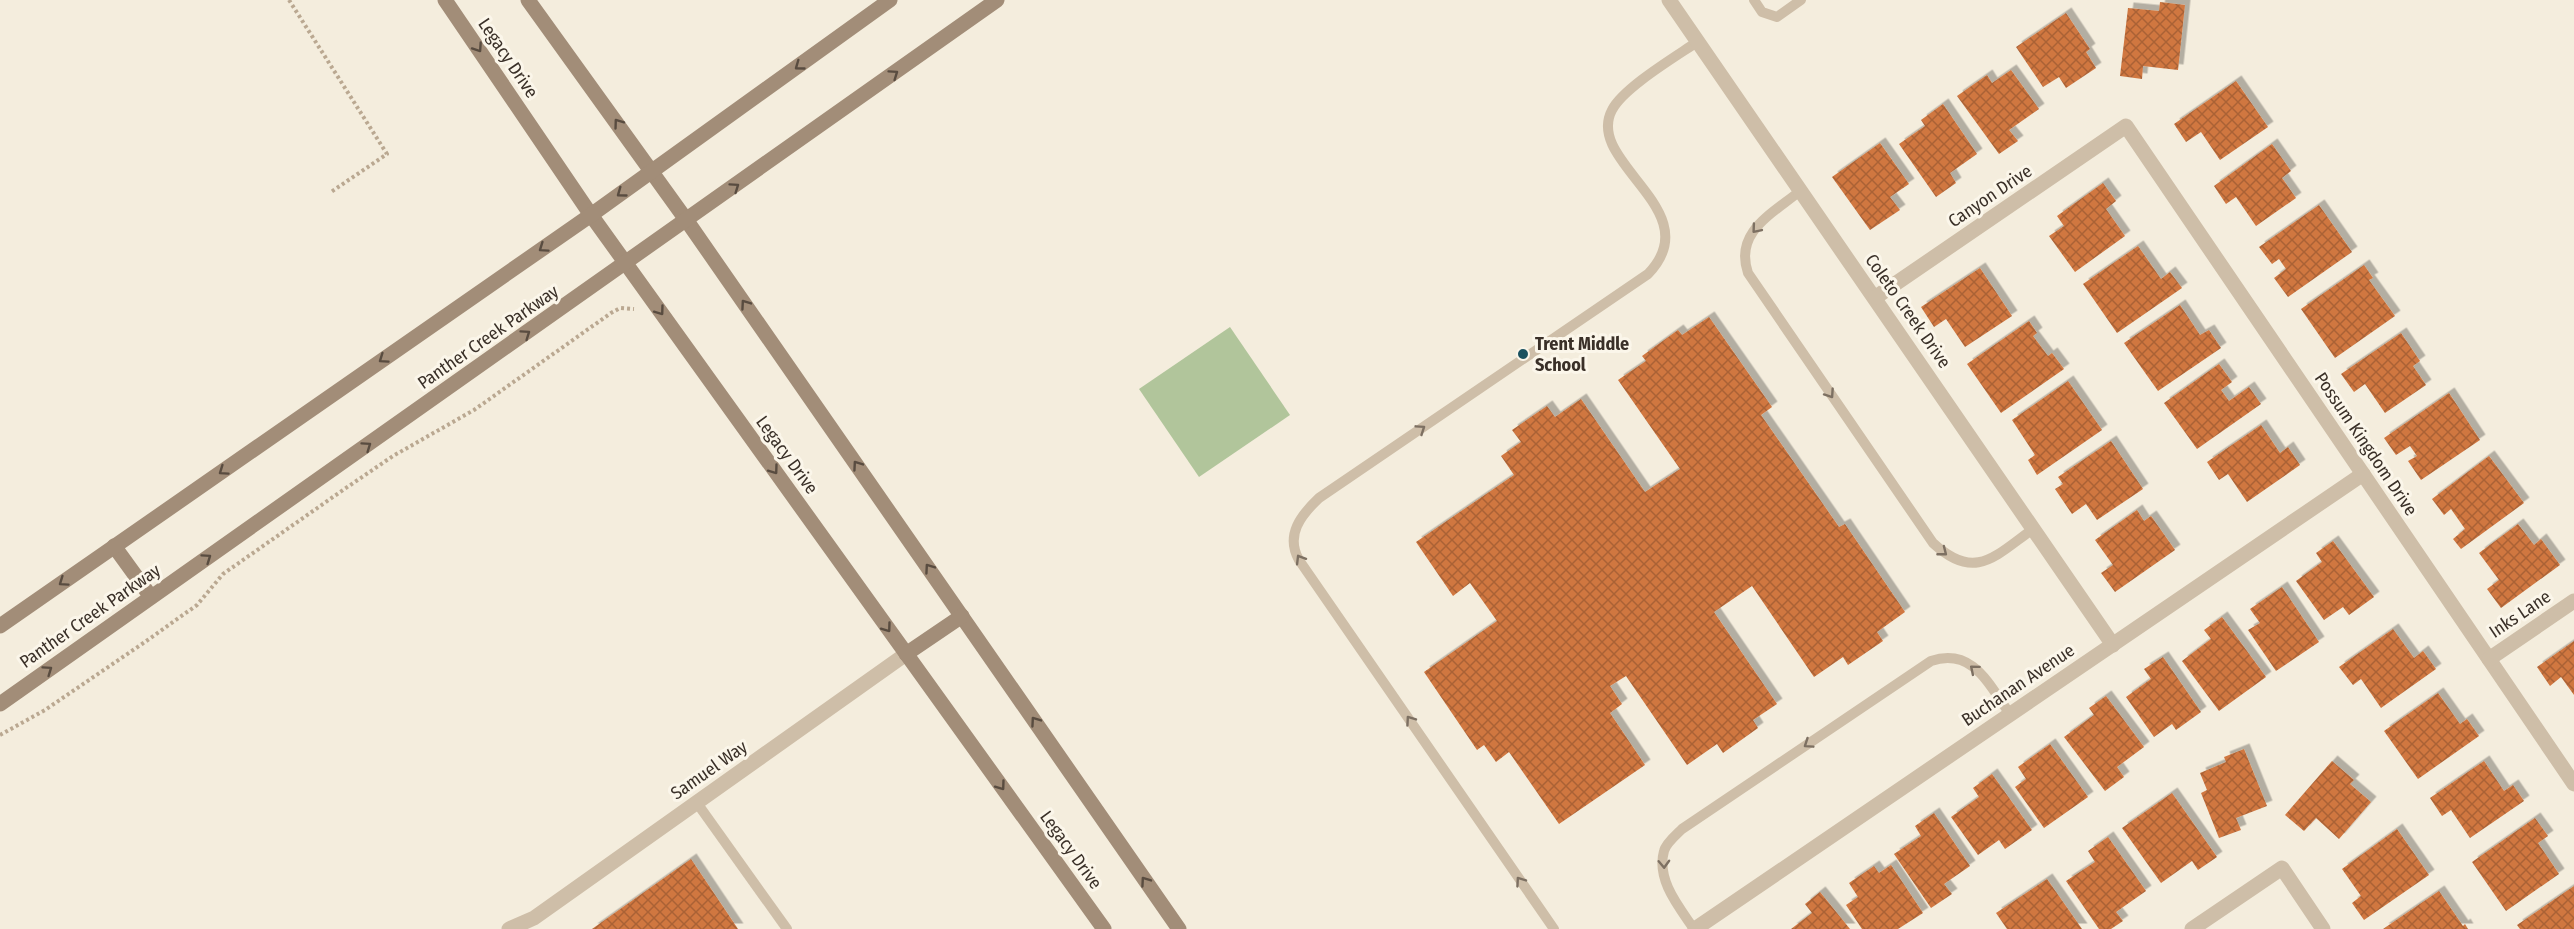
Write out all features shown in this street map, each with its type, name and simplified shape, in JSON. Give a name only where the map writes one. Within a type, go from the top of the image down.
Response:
[{"type":"main road","name":"Legacy Drive","points":[[445,0],[591,215],[1104,929]]},
{"type":"main road","points":[[528,0],[652,171],[1179,929]]},
{"type":"main road","points":[[0,626],[591,215],[890,0]]},
{"type":"main road","name":"Panther Creek Parkway","points":[[0,704],[997,0]]},
{"type":"main road","points":[[114,546],[151,597]]},
{"type":"main road","points":[[906,654],[962,616]]},
{"type":"street","name":"Coleto Creek Drive","points":[[1670,0],[2113,645]]},
{"type":"street","name":"Canyon Drive","points":[[1876,297],[2126,126]]},
{"type":"street","name":"Possum Kingdom Drive","points":[[2126,126],[2574,784]]},
{"type":"street","name":"Buchanan Avenue","points":[[1695,929],[2363,474]]},
{"type":"street","name":"Inks Lane","points":[[2489,659],[2574,601]]},
{"type":"street","name":"Samuel Way","points":[[509,929],[530,923],[906,654]]},
{"type":"street","points":[[2192,929],[2282,868],[2324,929]]},
{"type":"lane","points":[[1754,0],[1762,12],[1778,17],[1801,0]]},
{"type":"lane","points":[[1554,929],[1299,560],[1294,552],[1293,539],[1296,526],[1319,498],[1648,274],[1661,261],[1666,243],[1664,225],[1656,208],[1614,148],[1609,136],[1608,124],[1611,111],[1621,97],[1697,42]]},
{"type":"lane","points":[[1800,191],[1757,226],[1745,244],[1742,257],[1748,273],[1926,534],[1945,554],[1957,562],[1972,564],[1991,558],[2033,529]]},
{"type":"lane","points":[[1695,929],[1670,892],[1662,867],[1664,849],[1682,829],[1931,661],[1944,657],[1961,660],[1976,668],[2010,714]]},
{"type":"lane","points":[[697,803],[786,929]]},
{"type":"path","points":[[289,0],[387,154],[331,192]]},
{"type":"path","points":[[0,735],[45,710],[197,605],[223,574],[342,490],[393,456],[474,410],[611,313],[620,308],[634,309]]},
{"type":"green space","points":[[1230,327],[1290,415],[1199,477],[1139,389]]},
{"type":"building","points":[[2160,2],[2185,5],[2178,70],[2143,66],[2142,79],[2120,76],[2128,8],[2159,11]]},
{"type":"building","points":[[2066,13],[2090,49],[2086,52],[2096,68],[2066,88],[2059,77],[2043,87],[2016,47]]},
{"type":"building","points":[[2011,70],[2039,109],[2009,130],[2018,141],[1999,154],[1957,96],[1987,75],[1992,83]]},
{"type":"building","points":[[2236,81],[2268,127],[2220,160],[2201,132],[2186,142],[2174,124]]},
{"type":"building","points":[[1943,104],[1977,154],[1950,173],[1956,183],[1936,197],[1899,144],[1925,126],[1921,120]]},
{"type":"building","points":[[1880,143],[1909,184],[1890,197],[1900,210],[1870,230],[1832,177]]},
{"type":"building","points":[[2272,144],[2291,171],[2282,178],[2296,198],[2256,226],[2236,197],[2226,204],[2214,186]]},
{"type":"building","points":[[2103,183],[2116,201],[2106,209],[2125,236],[2075,272],[2049,236],[2064,226],[2057,216]]},
{"type":"building","points":[[2319,205],[2352,252],[2288,297],[2274,278],[2286,269],[2279,259],[2272,264],[2259,247]]},
{"type":"building","points":[[2138,246],[2161,279],[2170,272],[2182,288],[2117,333],[2083,284]]},
{"type":"building","points":[[2364,265],[2373,278],[2369,280],[2395,316],[2335,358],[2301,309]]},
{"type":"building","points":[[1980,268],[2012,316],[1965,347],[1946,319],[1934,327],[1921,307]]},
{"type":"building","points":[[2180,305],[2200,335],[2209,330],[2221,348],[2158,391],[2124,343]]},
{"type":"building","points":[[1709,317],[1772,407],[1761,415],[1839,527],[1845,524],[1905,612],[1877,632],[1883,641],[1848,665],[1843,657],[1814,677],[1752,586],[1714,612],[1777,704],[1753,720],[1758,728],[1723,753],[1717,744],[1687,765],[1626,676],[1610,686],[1622,704],[1610,713],[1645,765],[1559,824],[1509,752],[1496,762],[1484,745],[1477,750],[1424,672],[1497,621],[1470,583],[1453,596],[1416,542],[1514,475],[1501,456],[1521,442],[1512,430],[1547,406],[1555,417],[1581,399],[1645,492],[1680,469],[1618,380],[1646,361],[1642,356],[1678,330],[1682,335]]},
{"type":"building","points":[[2029,321],[2037,333],[2033,336],[2048,356],[2052,353],[2064,369],[2001,413],[1967,364]]},
{"type":"building","points":[[2401,333],[2420,361],[2413,366],[2426,385],[2385,413],[2365,384],[2354,392],[2341,374]]},
{"type":"building","points":[[2219,364],[2232,382],[2221,390],[2229,401],[2249,387],[2261,404],[2197,449],[2164,403]]},
{"type":"building","points":[[2068,381],[2102,430],[2037,475],[2028,460],[2035,455],[2012,420]]},
{"type":"building","points":[[2449,393],[2480,440],[2421,480],[2408,461],[2417,456],[2410,446],[2396,455],[2384,438]]},
{"type":"building","points":[[2261,425],[2280,453],[2288,447],[2300,465],[2247,502],[2228,474],[2219,480],[2207,462]]},
{"type":"building","points":[[2111,441],[2143,489],[2097,520],[2086,504],[2072,514],[2055,489],[2063,484],[2058,477]]},
{"type":"building","points":[[2489,456],[2524,503],[2461,549],[2453,539],[2465,529],[2451,509],[2444,515],[2432,499]]},
{"type":"building","points":[[2137,510],[2144,521],[2151,516],[2175,550],[2115,592],[2101,573],[2113,565],[2095,540]]},
{"type":"building","points":[[2518,524],[2534,545],[2541,539],[2560,565],[2501,608],[2487,589],[2499,580],[2479,553]]},
{"type":"building","points":[[2333,541],[2374,597],[2349,615],[2343,607],[2324,620],[2296,581],[2322,562],[2316,553]]},
{"type":"building","points":[[2282,587],[2319,642],[2276,671],[2248,630],[2260,623],[2250,609]]},
{"type":"building","points":[[2222,617],[2266,677],[2219,711],[2182,661],[2211,639],[2204,630]]},
{"type":"building","points":[[2393,629],[2414,658],[2423,651],[2436,669],[2381,708],[2361,679],[2353,685],[2339,667]]},
{"type":"building","points":[[2574,641],[2574,695],[2561,677],[2550,686],[2537,667]]},
{"type":"building","points":[[2163,657],[2201,712],[2176,730],[2172,724],[2154,737],[2126,697],[2151,679],[2144,669]]},
{"type":"building","points":[[2438,693],[2460,724],[2467,719],[2479,736],[2418,779],[2384,731]]},
{"type":"building","points":[[2106,696],[2144,747],[2117,767],[2124,777],[2105,791],[2064,737],[2094,715],[2089,708]]},
{"type":"building","points":[[2050,744],[2088,797],[2044,828],[2015,787],[2026,779],[2018,767]]},
{"type":"building","points":[[2244,749],[2267,806],[2236,818],[2241,830],[2219,838],[2201,793],[2207,790],[2200,773],[2226,762],[2224,757]]},
{"type":"building","points":[[2332,761],[2354,780],[2350,784],[2371,802],[2339,839],[2316,818],[2304,831],[2285,815]]},
{"type":"building","points":[[2484,761],[2504,791],[2513,785],[2524,801],[2470,838],[2451,810],[2442,816],[2430,798]]},
{"type":"building","points":[[1992,774],[2032,830],[2005,849],[1999,840],[1978,855],[1951,817],[1979,797],[1973,788]]},
{"type":"building","points":[[2172,793],[2217,857],[2198,870],[2192,861],[2161,883],[2122,828]]},
{"type":"building","points":[[1934,813],[1970,866],[1944,884],[1952,894],[1931,908],[1894,854],[1921,836],[1915,826]]},
{"type":"building","points":[[2535,818],[2548,836],[2538,843],[2559,874],[2506,911],[2472,862]]},
{"type":"building","points":[[2397,829],[2429,875],[2364,920],[2352,903],[2361,896],[2342,869]]},
{"type":"building","points":[[2108,837],[2146,891],[2116,912],[2123,921],[2111,929],[2099,929],[2066,881],[2095,862],[2088,851]]},
{"type":"building","points":[[691,859],[738,929],[592,929]]},
{"type":"building","points":[[1891,865],[1923,913],[1898,929],[1862,929],[1846,905],[1858,897],[1849,883],[1874,866],[1879,873]]},
{"type":"building","points":[[2047,879],[2082,929],[2007,929],[1996,913]]},
{"type":"building","points":[[2574,886],[2574,929],[2520,929],[2517,925]]},
{"type":"building","points":[[2439,891],[2463,926],[2465,924],[2468,929],[2383,929]]},
{"type":"building","points":[[1820,892],[1850,929],[1791,929],[1812,913],[1805,904]]},
{"type":"place","name":"Trent Middle School","points":[[1523,354]]}]
